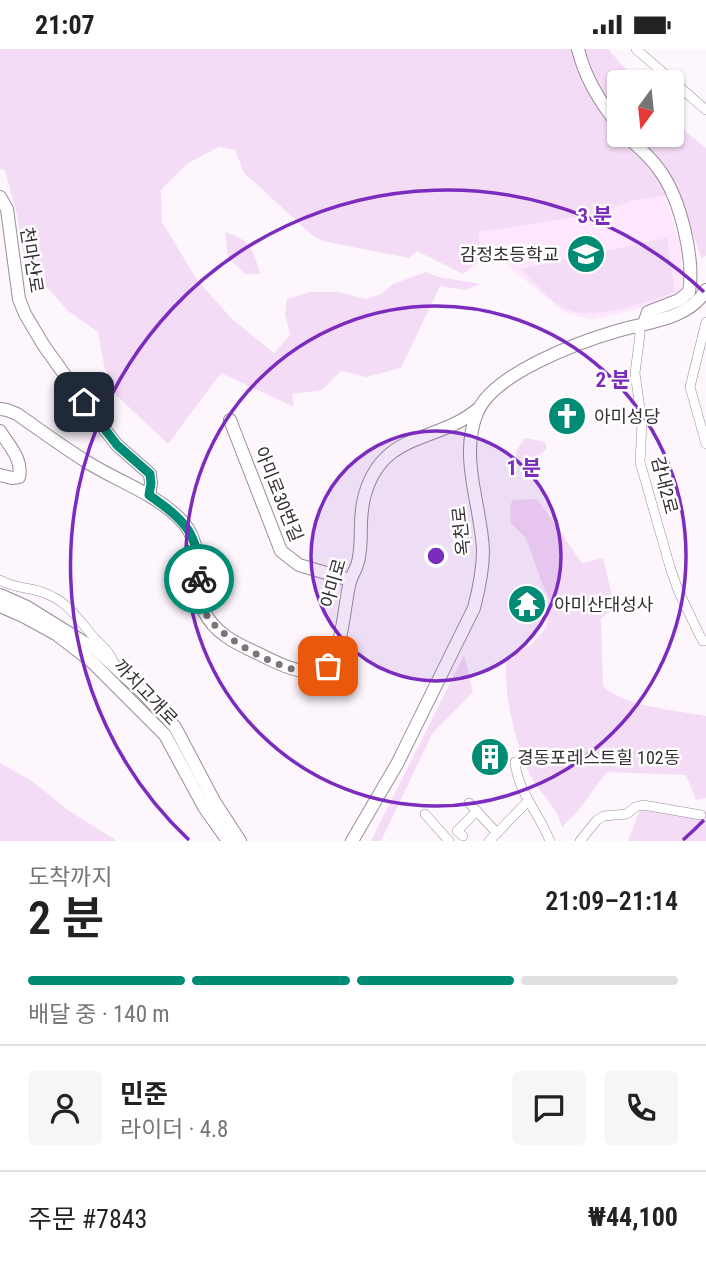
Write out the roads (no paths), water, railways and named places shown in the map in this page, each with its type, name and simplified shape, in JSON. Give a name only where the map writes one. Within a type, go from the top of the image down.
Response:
[{"type":"street","points":[[578,49],[582,65],[607,111]]},
{"type":"street","points":[[636,49],[706,110]]},
{"type":"street","points":[[637,147],[659,169],[671,189],[687,244],[690,283],[689,292],[678,300],[648,312],[642,325]]},
{"type":"street","name":"천마산로","points":[[0,197],[7,209],[19,299],[25,314],[57,366],[103,428],[117,445],[150,474],[149,495]]},
{"type":"street","points":[[478,409],[504,382],[545,359],[616,331],[685,311],[701,298],[706,290]]},
{"type":"street","points":[[706,321],[690,387],[706,444]]},
{"type":"street","name":"감내2로","points":[[642,325],[635,373],[642,423],[640,462],[678,590],[699,634],[703,641],[706,641]]},
{"type":"street","name":"아미로","points":[[0,409],[17,414],[89,463],[149,495],[180,518],[195,542],[199,590],[205,613],[213,624],[229,639],[287,668],[316,673],[328,666],[339,645],[350,580],[359,558],[359,519],[364,497],[375,472],[395,449],[465,420],[478,409]]},
{"type":"street","name":"옥천로","points":[[352,841],[397,764],[474,608],[480,587],[483,551],[470,446],[470,430],[478,409]]},
{"type":"street","name":"아미로30번길","points":[[230,420],[281,551],[299,565],[350,580]]},
{"type":"street","points":[[442,429],[457,433],[470,446]]},
{"type":"street","points":[[0,431],[16,456],[21,470],[19,477],[0,475]]},
{"type":"street","points":[[0,580],[9,585],[42,592],[64,602],[111,655],[115,665]]},
{"type":"street","points":[[0,595],[59,625],[115,665],[175,727],[214,801],[240,841]]},
{"type":"street","name":"까치고개로","points":[[0,606],[56,634],[91,661],[165,735],[204,807],[228,841]]},
{"type":"street","points":[[515,762],[517,777],[550,841]]},
{"type":"street","points":[[489,841],[528,801]]},
{"type":"street","points":[[469,803],[497,833]]},
{"type":"street","points":[[580,841],[597,820],[619,813],[627,814],[635,807],[643,805],[701,815]]},
{"type":"street","points":[[463,836],[457,831],[477,811]]},
{"type":"street","points":[[423,815],[442,833]]},
{"type":"place","name":"감정초등학교","points":[[586,254]]},
{"type":"place","name":"아미성당","points":[[567,416]]},
{"type":"place","name":"아미산대성사","points":[[527,604]]},
{"type":"place","name":"경동포레스트힐 102동","points":[[490,757]]}]
